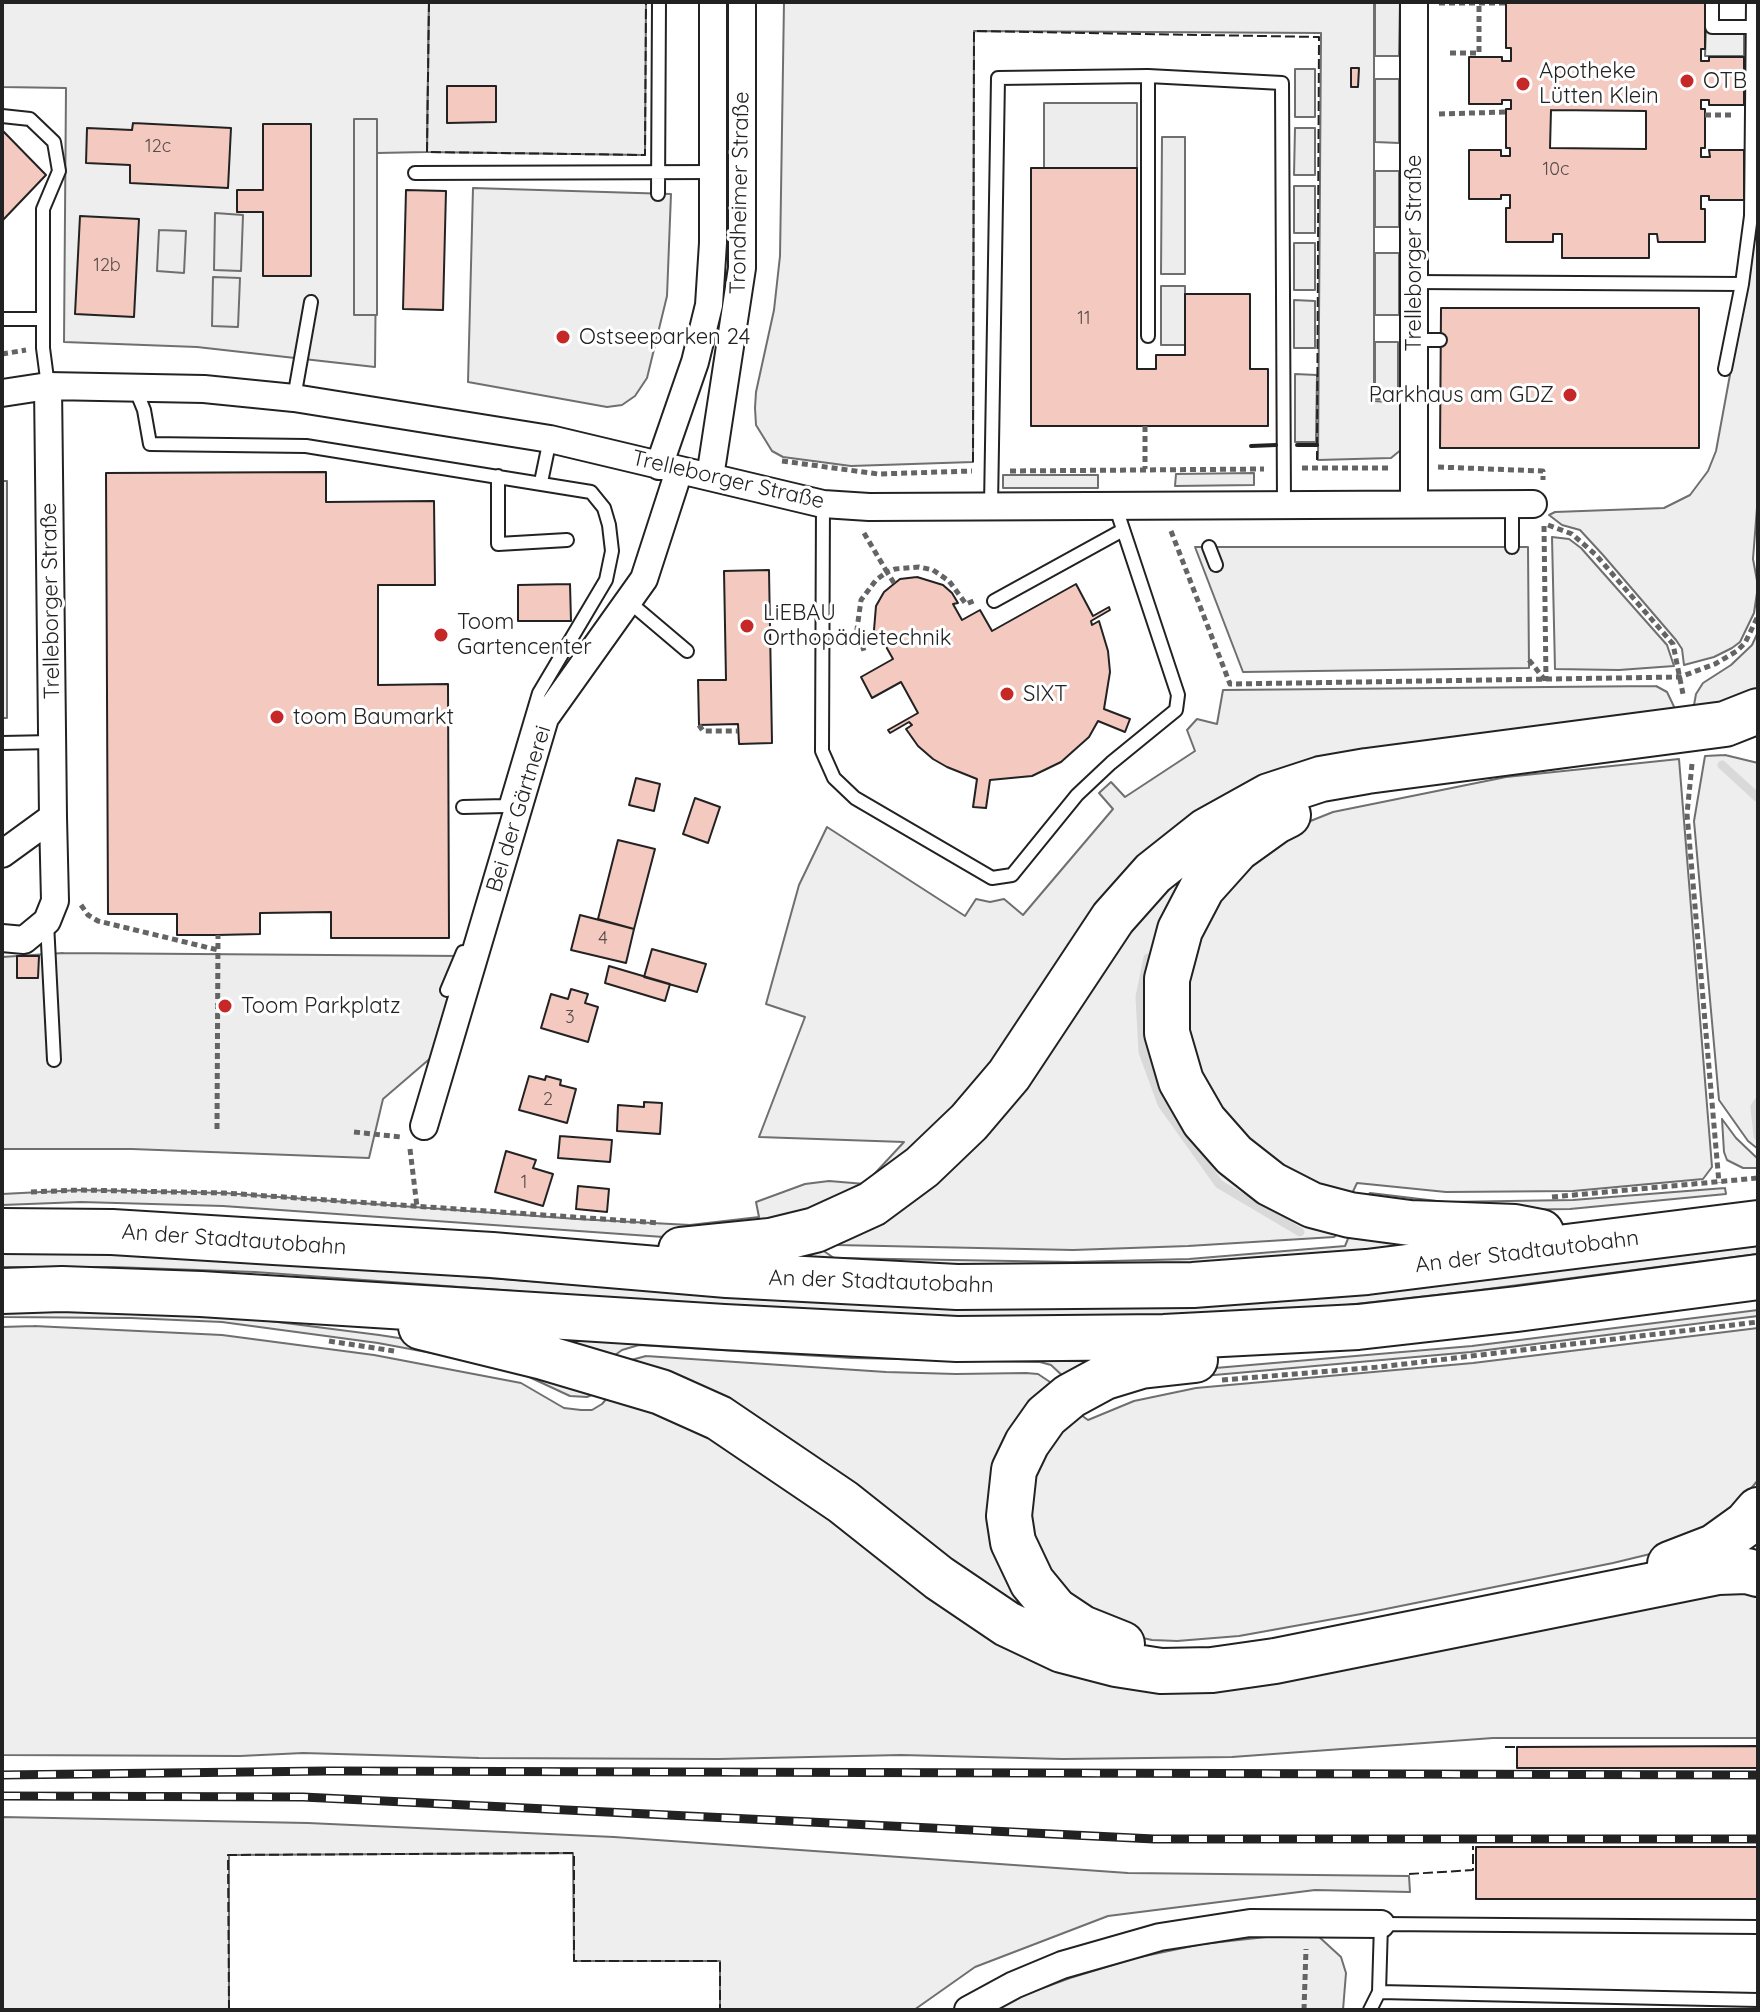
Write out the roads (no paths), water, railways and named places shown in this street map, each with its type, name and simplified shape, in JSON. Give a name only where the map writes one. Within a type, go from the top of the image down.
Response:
[{"type":"highway","points":[[492,1255],[595,1243],[688,1250],[770,1241],[815,1230],[872,1204],[922,1167],[969,1122],[1009,1075],[1113,918],[1153,873],[1206,831],[1269,796],[1321,779],[1725,724],[1758,711]]},
{"type":"highway","points":[[1602,1244],[1515,1227],[1465,1227],[1350,1215],[1312,1205],[1271,1184],[1234,1155],[1204,1121],[1181,1081],[1167,1033],[1167,979],[1180,930],[1202,888],[1237,849],[1276,821],[1317,802],[1370,790],[1507,769],[1725,744],[1758,746]]},
{"type":"highway","name":"An der Stadtautobahn","points":[[2,1231],[112,1232],[492,1255],[727,1275],[957,1287],[1193,1285],[1367,1272],[1758,1223]]},
{"type":"highway","points":[[2,1291],[62,1289],[186,1293],[957,1339],[1164,1337],[1358,1327],[1758,1277]]},
{"type":"highway","points":[[351,1303],[437,1333],[543,1357],[661,1392],[719,1418],[843,1502],[939,1578],[1007,1624],[1062,1650],[1116,1664],[1161,1671],[1212,1670],[1275,1661],[1718,1572],[1747,1571],[1758,1574]]},
{"type":"highway","points":[[1358,1327],[1307,1352],[1141,1366],[1105,1377],[1070,1396],[1046,1416],[1027,1443],[1014,1470],[1009,1516],[1013,1542],[1022,1565],[1055,1610],[1082,1628],[1115,1643],[1158,1651],[1209,1652],[1256,1646],[1665,1566],[1714,1547],[1746,1524],[1758,1510]]},
{"type":"street","name":"Trondheimer Straße","points":[[669,468],[709,305],[712,274],[713,2]]},
{"type":"street","name":"Trondheimer Straße","points":[[710,477],[742,268],[742,2]]},
{"type":"street","name":"Trelleborger Straße","points":[[1414,3],[1414,504]]},
{"type":"street","name":"Trelleborger Straße","points":[[47,921],[55,901],[48,386]]},
{"type":"street","name":"Trelleborger Straße","points":[[2,393],[48,386],[204,389],[294,398],[550,439],[823,504],[869,507],[1535,506]]},
{"type":"street","name":"Bei der Gärtnerei","points":[[424,1126],[545,718],[644,579],[669,468]]},
{"type":"street","points":[[2,854],[53,817]]},
{"type":"street","points":[[2,938],[24,940],[47,921]]},
{"type":"street","points":[[968,2010],[1014,1985],[1062,1965],[1148,1940],[1250,1923],[1381,1924]]},
{"type":"lane","points":[[658,194],[659,2]]},
{"type":"lane","points":[[1712,2],[1712,27],[1753,27]]},
{"type":"lane","points":[[1725,369],[1742,284],[1751,216],[1753,2]]},
{"type":"lane","points":[[1148,76],[1148,336]]},
{"type":"lane","points":[[991,506],[998,78],[1148,76],[1282,83],[1284,505]]},
{"type":"lane","points":[[2,116],[30,119],[54,142],[59,171],[43,209],[43,348],[48,386]]},
{"type":"lane","points":[[415,173],[714,172]]},
{"type":"lane","points":[[1414,282],[1742,284]]},
{"type":"lane","points":[[294,398],[311,302]]},
{"type":"lane","points":[[2,319],[43,319]]},
{"type":"lane","points":[[1414,340],[1440,340]]},
{"type":"lane","points":[[135,388],[144,410],[150,444],[306,446],[541,482],[591,492],[607,517],[612,551],[606,580],[539,693],[462,956],[447,990]]},
{"type":"lane","points":[[541,482],[550,439]]},
{"type":"lane","points":[[498,476],[498,544],[567,540]]},
{"type":"lane","points":[[823,504],[822,751],[834,778],[855,798],[992,878],[1012,875],[1077,795],[1176,710],[1178,695],[1115,505]]},
{"type":"lane","points":[[1512,547],[1535,506]]},
{"type":"lane","points":[[994,601],[1123,530]]},
{"type":"lane","points":[[1209,547],[1216,565]]},
{"type":"lane","points":[[628,601],[687,651]]},
{"type":"lane","points":[[2,743],[52,742]]},
{"type":"lane","points":[[463,807],[505,806]]},
{"type":"lane","points":[[47,921],[54,1060]]},
{"type":"lane","points":[[1370,2010],[1379,1992],[1381,1924],[1758,1927]]},
{"type":"lane","points":[[1379,1992],[1758,2000]]},
{"type":"waterway","points":[[1722,765],[1758,798]]},
{"type":"waterway","points":[[1148,958],[1140,997],[1143,1052],[1162,1104],[1219,1184],[1300,1232]]},
{"type":"waterway","points":[[1758,1102],[1755,1107],[1758,1136]]},
{"type":"railway","points":[[2,1775],[327,1771],[1758,1775]]},
{"type":"railway","points":[[2,1796],[303,1797],[1154,1839],[1758,1839]]},
{"type":"place","name":"OTB","points":[[1687,81]]},
{"type":"place","name":"Apotheke Lütten Klein","points":[[1523,84]]},
{"type":"place","name":"Ostseeparken 24","points":[[563,337]]},
{"type":"place","name":"Parkhaus am GDZ","points":[[1570,395]]},
{"type":"place","name":"LiEBAU Orthopädietechnik","points":[[747,626]]},
{"type":"place","name":"Toom Gartencenter","points":[[441,635]]},
{"type":"place","name":"SIXT","points":[[1007,694]]},
{"type":"place","name":"toom Baumarkt","points":[[277,717]]},
{"type":"place","name":"Toom Parkplatz","points":[[225,1006]]}]
